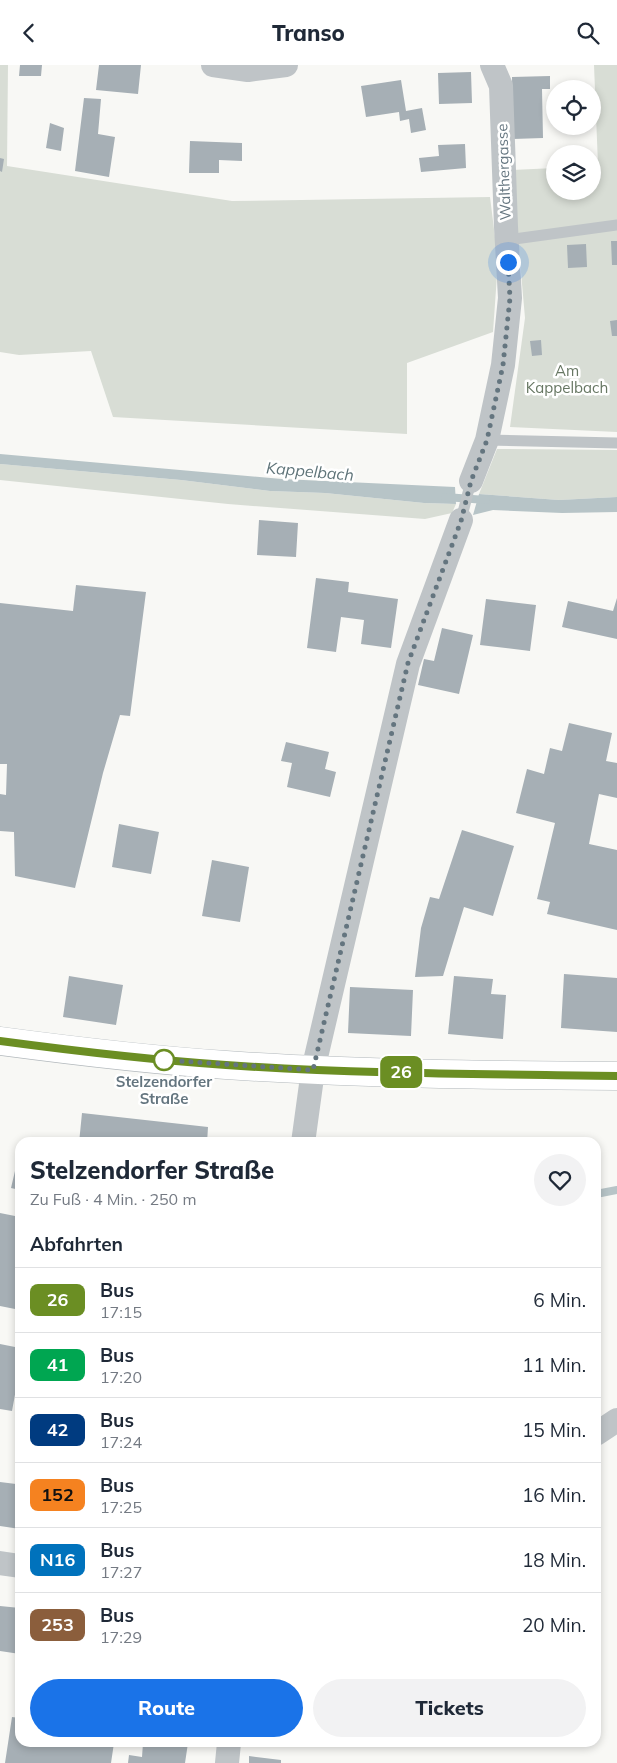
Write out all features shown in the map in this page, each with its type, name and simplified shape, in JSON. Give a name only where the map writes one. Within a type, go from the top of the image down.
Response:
[{"type":"main road","points":[[0,1041],[83,1052],[225,1065],[313,1070],[617,1076]]},
{"type":"street","points":[[213,65],[248,70],[286,65]]},
{"type":"street","name":"Walthergasse","points":[[471,481],[487,440],[503,365],[510,298],[497,76]]},
{"type":"street","name":"Walthergasse","points":[[304,1137],[313,1070],[408,663],[461,521]]},
{"type":"street","points":[[601,1430],[617,1420]]},
{"type":"street","points":[[0,1563],[15,1565]]},
{"type":"street","points":[[227,1763],[229,1747]]},
{"type":"lane","points":[[507,240],[617,225]]},
{"type":"lane","points":[[487,440],[617,443]]},
{"type":"lane","name":"Walthergasse","points":[[461,521],[471,481]]},
{"type":"green space","points":[[0,65],[8,65],[7,166],[232,201],[490,197],[498,261],[493,332],[407,363],[407,434],[113,417],[91,351],[19,355],[0,352]]},
{"type":"green space","name":"Am Kappelbach","points":[[594,65],[617,65],[617,432],[510,427],[525,318],[512,170],[546,168],[546,200],[601,200],[601,145],[597,145],[597,135],[601,135],[601,80],[595,80]]},
{"type":"green space","points":[[497,449],[617,450],[617,497],[559,500],[479,494]]},
{"type":"green space","points":[[0,464],[181,480],[270,491],[325,493],[424,503],[456,504],[452,513],[425,519],[228,504],[0,480]]},
{"type":"shaded area","points":[[0,454],[282,479],[455,487],[456,504],[424,503],[325,493],[270,491],[181,480],[0,464]]},
{"type":"shaded area","points":[[479,494],[559,500],[617,497],[617,512],[562,513],[493,510],[473,515]]},
{"type":"building","points":[[20,65],[42,65],[41,76],[19,76]]},
{"type":"building","points":[[99,65],[141,65],[138,94],[96,90]]},
{"type":"building","points":[[471,72],[472,103],[439,104],[438,73]]},
{"type":"building","points":[[550,76],[550,80],[546,80],[546,89],[542,89],[543,138],[513,139],[512,77]]},
{"type":"building","points":[[401,80],[406,111],[422,108],[426,130],[411,133],[409,119],[400,121],[399,112],[366,117],[361,86]]},
{"type":"building","points":[[84,98],[101,99],[98,134],[115,137],[109,177],[75,171]]},
{"type":"building","points":[[50,123],[64,128],[61,151],[46,148]]},
{"type":"building","points":[[190,141],[242,143],[242,161],[219,160],[219,173],[189,173]]},
{"type":"building","points":[[465,144],[466,168],[421,172],[419,158],[439,156],[438,145]]},
{"type":"building","points":[[0,158],[4,159],[2,172],[0,171]]},
{"type":"building","points":[[611,241],[617,241],[617,265],[612,265]]},
{"type":"building","points":[[586,244],[587,267],[568,268],[567,245]]},
{"type":"building","points":[[617,320],[617,336],[612,336],[610,321]]},
{"type":"building","points":[[541,340],[542,355],[532,356],[530,341]]},
{"type":"building","points":[[259,520],[298,523],[296,557],[257,555]]},
{"type":"building","points":[[316,578],[349,582],[348,592],[398,599],[391,648],[361,644],[364,620],[341,617],[336,652],[307,648]]},
{"type":"building","points":[[76,585],[146,592],[130,716],[120,715],[103,773],[75,888],[15,876],[14,832],[0,831],[0,794],[6,795],[7,764],[0,764],[0,603],[73,611]]},
{"type":"building","points":[[617,598],[617,639],[562,627],[568,601],[613,611]]},
{"type":"building","points":[[486,599],[536,605],[530,651],[480,645]]},
{"type":"building","points":[[442,628],[473,635],[459,694],[418,685],[424,659],[434,661]]},
{"type":"building","points":[[569,723],[612,733],[606,761],[617,763],[617,798],[599,794],[589,844],[617,850],[617,930],[547,914],[550,902],[537,899],[555,823],[516,813],[527,769],[544,774],[550,748],[562,751]]},
{"type":"building","points":[[286,742],[329,752],[325,769],[336,772],[330,797],[287,787],[292,763],[281,761]]},
{"type":"building","points":[[119,824],[159,832],[151,874],[112,867]]},
{"type":"building","points":[[462,830],[514,846],[493,916],[464,907],[443,976],[415,977],[421,928],[430,897],[439,899]]},
{"type":"building","points":[[212,860],[249,867],[240,922],[202,916]]},
{"type":"building","points":[[564,974],[617,978],[617,1032],[561,1028]]},
{"type":"building","points":[[69,976],[123,985],[116,1025],[63,1017]]},
{"type":"building","points":[[454,976],[493,979],[491,994],[506,995],[503,1039],[448,1034]]},
{"type":"building","points":[[350,987],[413,990],[411,1036],[348,1033]]},
{"type":"building","points":[[82,1113],[208,1127],[207,1137],[80,1137]]},
{"type":"building","points":[[15,1171],[15,1189],[11,1188]]},
{"type":"building","points":[[0,1213],[15,1216],[15,1309],[0,1306]]},
{"type":"building","points":[[0,1344],[15,1347],[15,1394],[12,1411],[0,1409]]},
{"type":"building","points":[[0,1482],[15,1484],[15,1528],[0,1526]]},
{"type":"building","points":[[0,1606],[15,1608],[15,1653],[0,1651]]},
{"type":"building","points":[[12,1717],[15,1717],[15,1747],[113,1747],[111,1763],[5,1763]]},
{"type":"building","points":[[143,1747],[187,1747],[185,1763],[128,1763],[129,1755],[142,1757]]},
{"type":"building","points":[[249,1756],[281,1760],[281,1763],[249,1763]]},
{"type":"waterway","name":"Kappelbach","points":[[445,497],[486,500]]},
{"type":"waterway","points":[[601,1193],[617,1190]]},
{"type":"bus line","name":"26","points":[[0,1041],[83,1052],[225,1065],[313,1070],[617,1076]]},
{"type":"place","name":"Stelzendorfer Straße","points":[[164,1060]]},
{"type":"route","points":[[164,1060],[313,1070],[408,663],[461,521],[471,481],[487,440],[503,365],[510,298],[508,262]]}]
